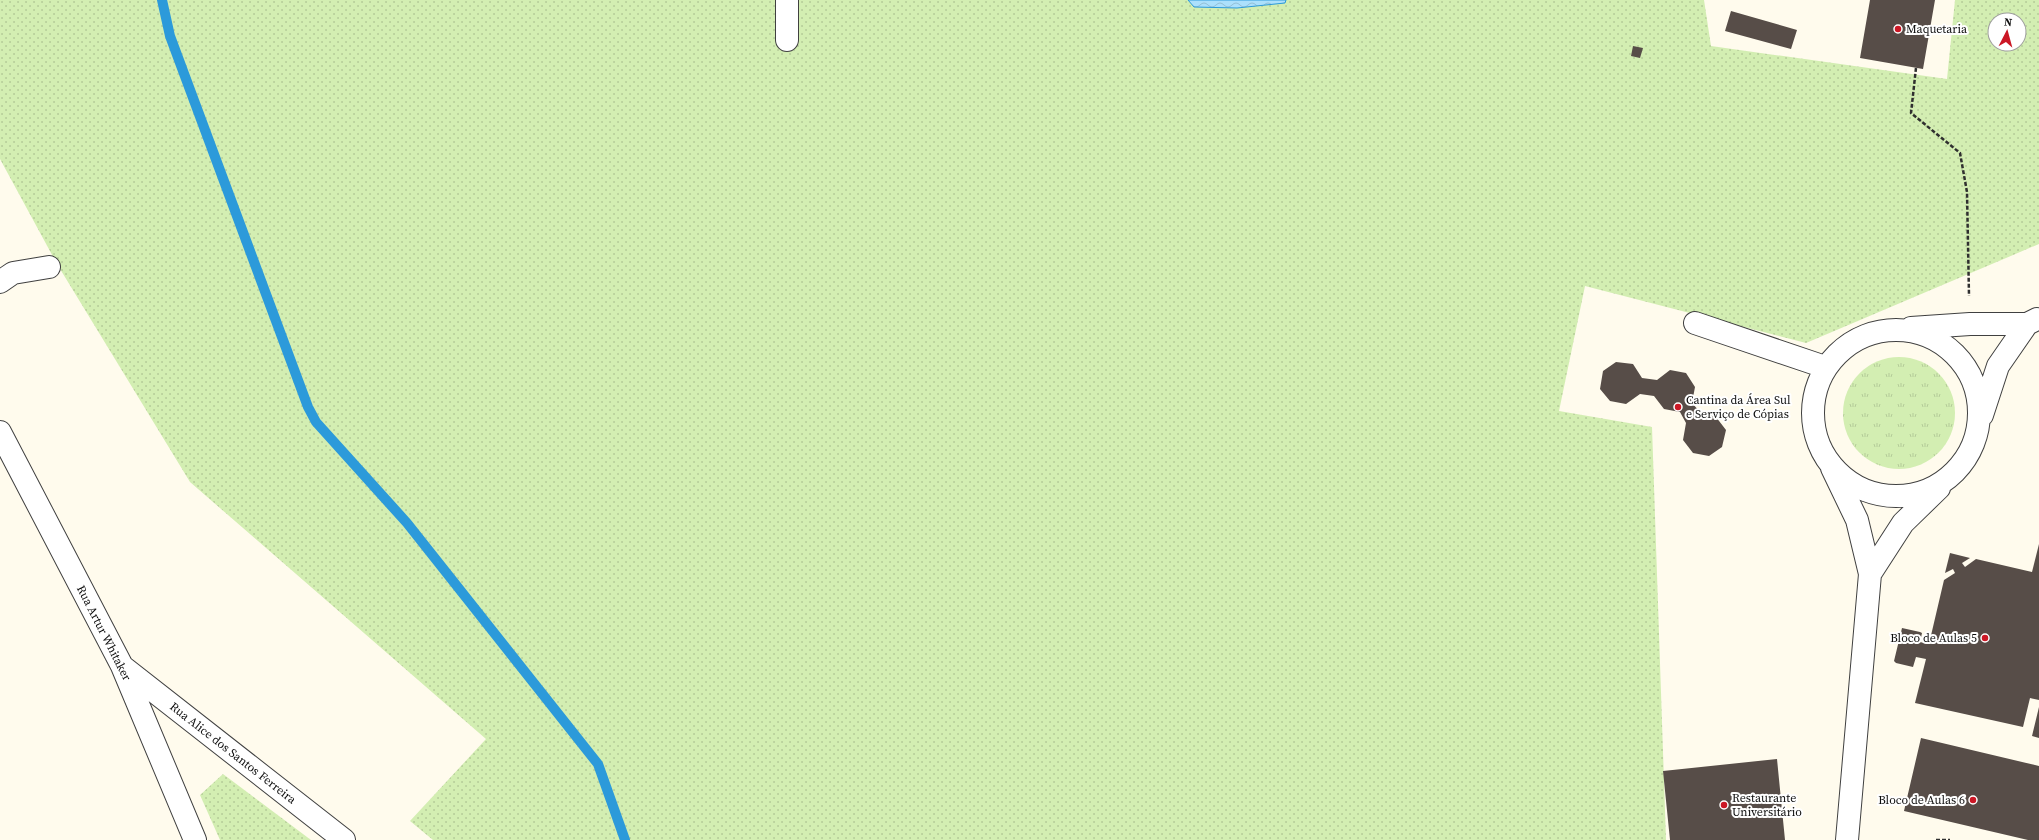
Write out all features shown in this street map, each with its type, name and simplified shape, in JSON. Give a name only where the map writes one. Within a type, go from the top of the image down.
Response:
[{"type":"street","points":[[787,0],[787,40]]},
{"type":"street","points":[[0,282],[13,273],[49,266]]},
{"type":"street","points":[[1847,840],[1870,574],[1857,520],[1814,431],[1814,395],[1825,367],[1858,338],[1903,328],[2033,321]]},
{"type":"street","points":[[1870,574],[1903,523],[1950,478],[1971,452],[1998,366],[2033,321]]},
{"type":"street","points":[[1695,323],[1825,367]]},
{"type":"street","points":[[1903,328],[1946,345],[1975,383],[1981,420]]},
{"type":"street","name":"Rua Artur Whitaker","points":[[0,432],[122,666],[195,840]]},
{"type":"street","points":[[1832,468],[1870,492],[1909,496],[1950,478]]},
{"type":"street","name":"Rua Alice dos Santos Ferreira","points":[[122,666],[344,840]]},
{"type":"path","points":[[1916,68],[1911,113],[1960,153],[1967,192],[1970,324]]},
{"type":"path","points":[[1936,840],[1950,840]]},
{"type":"green space","points":[[0,0],[1704,0],[1711,46],[1947,79],[1955,0],[2039,0],[2039,244],[1806,343],[1585,286],[1559,411],[1652,427],[1666,840],[433,840],[410,821],[486,739],[190,482],[57,264],[0,159]]},
{"type":"green space","points":[[1899,357],[1920,361],[1939,373],[1951,392],[1955,413],[1951,434],[1939,453],[1920,465],[1899,469],[1878,465],[1859,453],[1847,434],[1843,413],[1847,392],[1859,373],[1878,361]]},
{"type":"green space","points":[[223,774],[311,840],[220,840],[200,795]]},
{"type":"water","points":[[1188,0],[1286,0],[1285,3],[1237,8],[1194,7]]},
{"type":"building","name":"Maquetaria","points":[[1870,0],[1935,0],[1923,69],[1860,58]]},
{"type":"building","points":[[1731,11],[1797,30],[1791,49],[1725,31]]},
{"type":"building","points":[[1633,46],[1643,48],[1640,58],[1631,56]]},
{"type":"building","name":"Cantina da Área Sul e Serviço de Cópias","points":[[1616,362],[1633,364],[1642,378],[1657,380],[1670,370],[1686,373],[1695,387],[1692,403],[1700,412],[1716,417],[1726,430],[1722,447],[1709,456],[1693,453],[1683,440],[1686,423],[1680,412],[1664,409],[1654,396],[1640,394],[1626,404],[1610,401],[1600,389],[1603,371]]},
{"type":"building","name":"Bloco de Aulas 5","points":[[2039,544],[2039,700],[2030,698],[2023,727],[1915,703],[1926,659],[1916,657],[1913,667],[1896,663],[1894,661],[1902,628],[1922,633],[1920,642],[1929,644],[1944,580],[1955,573],[1953,569],[1945,573],[1950,553],[1970,558],[1962,563],[1965,567],[1976,559],[2032,572]]},
{"type":"building","points":[[2039,707],[2039,738],[2032,736]]},
{"type":"building","name":"Bloco de Aulas 6","points":[[1921,738],[2039,766],[2039,840],[2028,840],[1904,811]]},
{"type":"building","name":"Restaurante Universitário","points":[[1777,759],[1785,840],[1670,840],[1663,771]]},
{"type":"waterway","points":[[162,0],[170,36],[308,407],[316,422],[407,523],[598,764],[625,840]]},
{"type":"place","name":"Maquetaria","points":[[1898,29]]},
{"type":"place","name":"Cantina da Área Sul e Serviço de Cópias","points":[[1678,407]]},
{"type":"place","name":"Bloco de Aulas 5","points":[[1985,638]]},
{"type":"place","name":"Bloco de Aulas 6","points":[[1973,800]]},
{"type":"place","name":"Restaurante Universitário","points":[[1724,805]]}]
